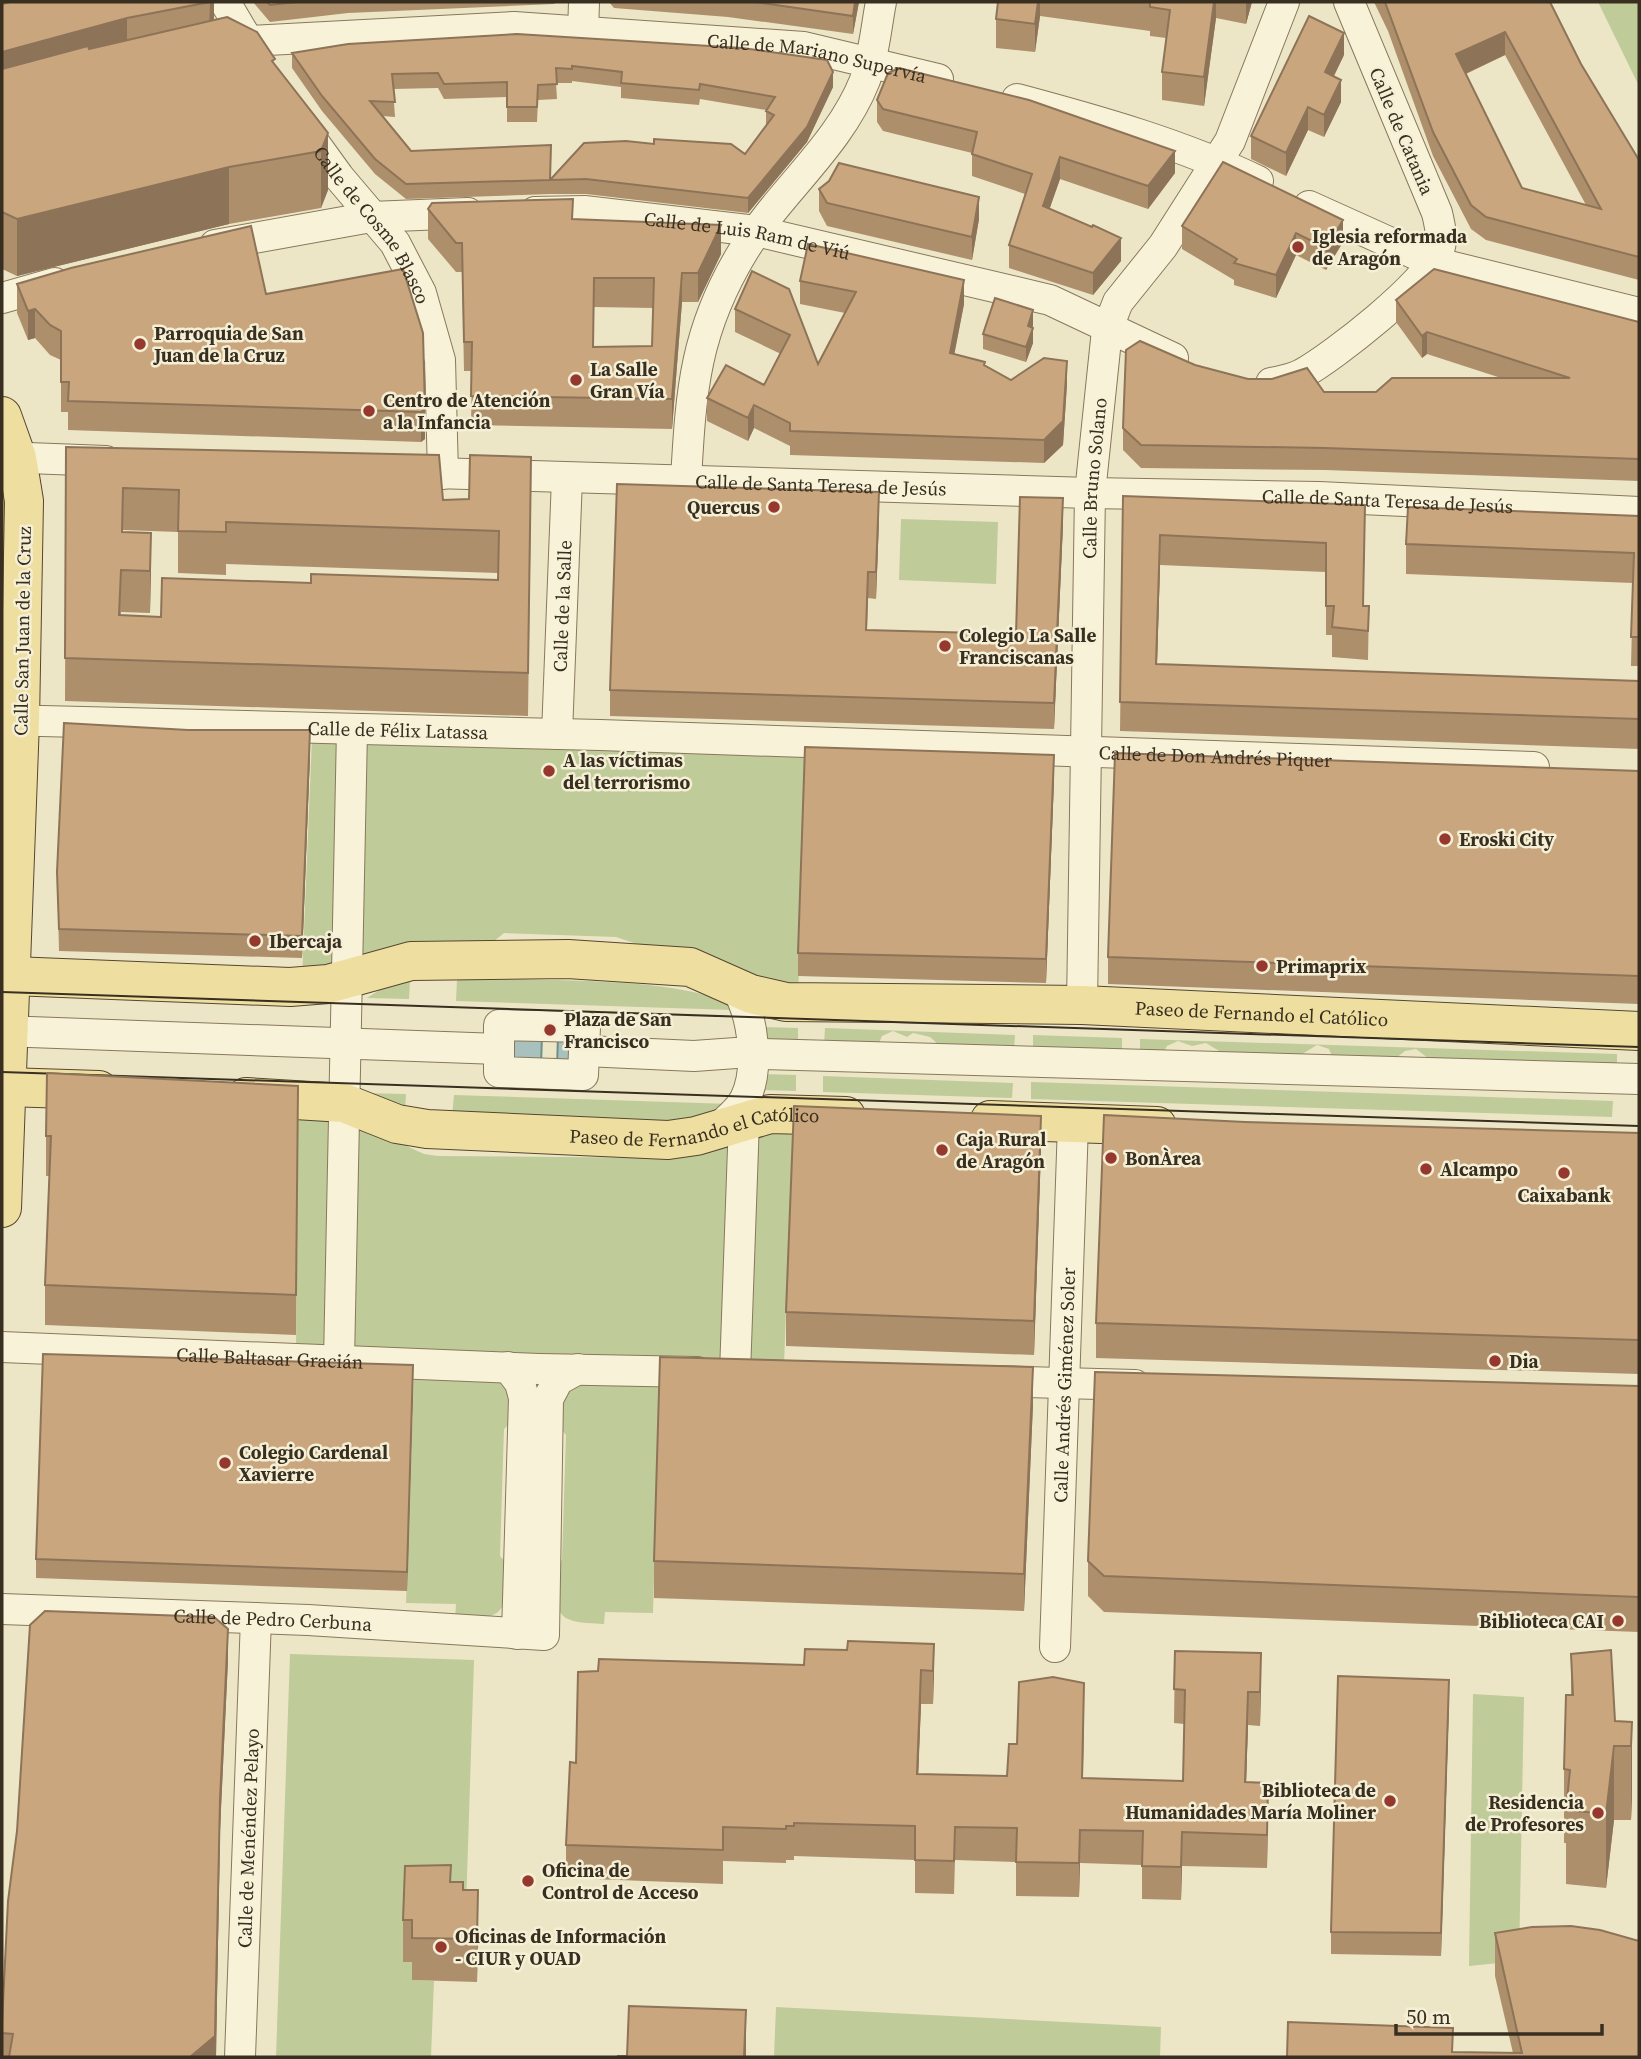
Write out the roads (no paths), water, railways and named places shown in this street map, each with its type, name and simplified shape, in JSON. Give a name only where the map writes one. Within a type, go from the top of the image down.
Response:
[{"type":"main road","name":"Calle San Juan de la Cruz","points":[[2,416],[9,457],[24,501],[11,721],[12,976],[5,1031],[2,1208]]},
{"type":"main road","name":"Paseo de Fernando el Católico","points":[[12,976],[275,988],[318,986],[411,961],[568,959],[690,967],[737,989],[786,1002],[1083,1005],[1639,1031]]},
{"type":"main road","points":[[6,1087],[136,1092]]},
{"type":"main road","name":"Paseo de Fernando el Católico","points":[[218,1095],[344,1103],[397,1124],[427,1129],[668,1140],[782,1114],[878,1117]]},
{"type":"main road","points":[[961,1119],[1197,1128]]},
{"type":"street","points":[[225,2],[269,75]]},
{"type":"street","points":[[583,33],[584,2]]},
{"type":"street","points":[[686,480],[691,394],[698,355],[720,295],[756,231],[837,129],[856,99],[871,61],[881,2]]},
{"type":"street","name":"Calle Bruno Solano","points":[[1083,1005],[1090,494],[1107,330],[1118,302],[1163,246],[1218,162],[1256,79],[1284,2]]},
{"type":"street","name":"Calle de Catania","points":[[1349,2],[1437,213],[1441,242],[1433,262]]},
{"type":"street","name":"Calle de Mariano Supervía","points":[[195,54],[248,41],[514,27],[804,47],[871,61],[1095,120],[1218,162],[1394,247],[1433,262],[1639,313]]},
{"type":"street","name":"Calle de Cosme Blasco","points":[[290,107],[319,152],[405,256],[433,329],[443,393],[443,474]]},
{"type":"street","name":"Calle de Luis Ram de Viú","points":[[182,253],[371,218],[584,211],[756,231],[1050,300],[1107,330],[1202,371]]},
{"type":"street","points":[[1248,384],[1285,381],[1324,360],[1410,289],[1433,262]]},
{"type":"street","points":[[2,298],[79,277]]},
{"type":"street","points":[[9,457],[140,462]]},
{"type":"street","name":"Calle de Santa Teresa de Jesús","points":[[369,471],[1090,494],[1332,497],[1639,512]]},
{"type":"street","name":"Calle de la Salle","points":[[558,734],[567,478]]},
{"type":"street","name":"Calle de Félix Latassa","points":[[11,721],[793,742]]},
{"type":"street","points":[[339,1361],[352,730]]},
{"type":"street","name":"Calle de Don Andrés Piquer","points":[[793,742],[1556,768]]},
{"type":"street","points":[[730,1125],[749,1087],[751,1017],[737,989]]},
{"type":"street","points":[[499,1025],[585,1027],[585,1051],[583,1075],[499,1072],[499,1025]]},
{"type":"street","points":[[5,1031],[499,1049]]},
{"type":"street","points":[[585,1051],[694,1056],[761,1054],[1639,1079]]},
{"type":"street","name":"Calle Andrés Giménez Soler","points":[[1055,1647],[1073,1124]]},
{"type":"street","name":"Calle Baltasar Gracián","points":[[2,1348],[539,1369],[748,1373],[730,1125]]},
{"type":"street","points":[[508,1367],[520,1383],[523,1398],[530,1634]]},
{"type":"street","points":[[530,1634],[548,1399],[558,1380],[578,1369]]},
{"type":"street","points":[[958,1380],[1167,1386]]},
{"type":"street","name":"Calle de Pedro Cerbuna","points":[[2,1609],[256,1618],[530,1634]]},
{"type":"street","name":"Calle de Menéndez Pelayo","points":[[240,2057],[256,1618]]},
{"type":"water","points":[[508,1033],[542,1034],[541,1067],[507,1066]]},
{"type":"water","points":[[558,1034],[574,1035],[573,1069],[557,1068]]},
{"type":"tram line","points":[[2,992],[1639,1047]]},
{"type":"tram line","points":[[2,1072],[1639,1126]]},
{"type":"place","name":"Iglesia reformada de Aragón","points":[[1298,247]]},
{"type":"place","name":"Parroquia de San Juan de la Cruz","points":[[140,344]]},
{"type":"place","name":"La Salle Gran Vía","points":[[576,380]]},
{"type":"place","name":"Centro de Atención a la Infancia","points":[[369,411]]},
{"type":"place","name":"Quercus","points":[[774,507]]},
{"type":"place","name":"Colegio La Salle Franciscanas","points":[[945,646]]},
{"type":"place","name":"A las víctimas del terrorismo","points":[[549,771]]},
{"type":"place","name":"Eroski City","points":[[1445,839]]},
{"type":"place","name":"Ibercaja","points":[[255,941]]},
{"type":"place","name":"Primaprix","points":[[1262,966]]},
{"type":"place","name":"Plaza de San Francisco","points":[[550,1030]]},
{"type":"place","name":"Caja Rural de Aragón","points":[[942,1150]]},
{"type":"place","name":"BonÀrea","points":[[1111,1158]]},
{"type":"place","name":"Alcampo","points":[[1426,1169]]},
{"type":"place","name":"Caixabank","points":[[1564,1173]]},
{"type":"place","name":"Dia","points":[[1495,1361]]},
{"type":"place","name":"Colegio Cardenal Xavierre","points":[[225,1463]]},
{"type":"place","name":"Biblioteca CAI","points":[[1618,1621]]},
{"type":"place","name":"Biblioteca de Humanidades María Moliner","points":[[1390,1801]]},
{"type":"place","name":"Residencia de Profesores","points":[[1598,1813]]},
{"type":"place","name":"Oficina de Control de Acceso","points":[[528,1881]]},
{"type":"place","name":"Oficinas de Información - CIUR y OUAD","points":[[441,1947]]}]
